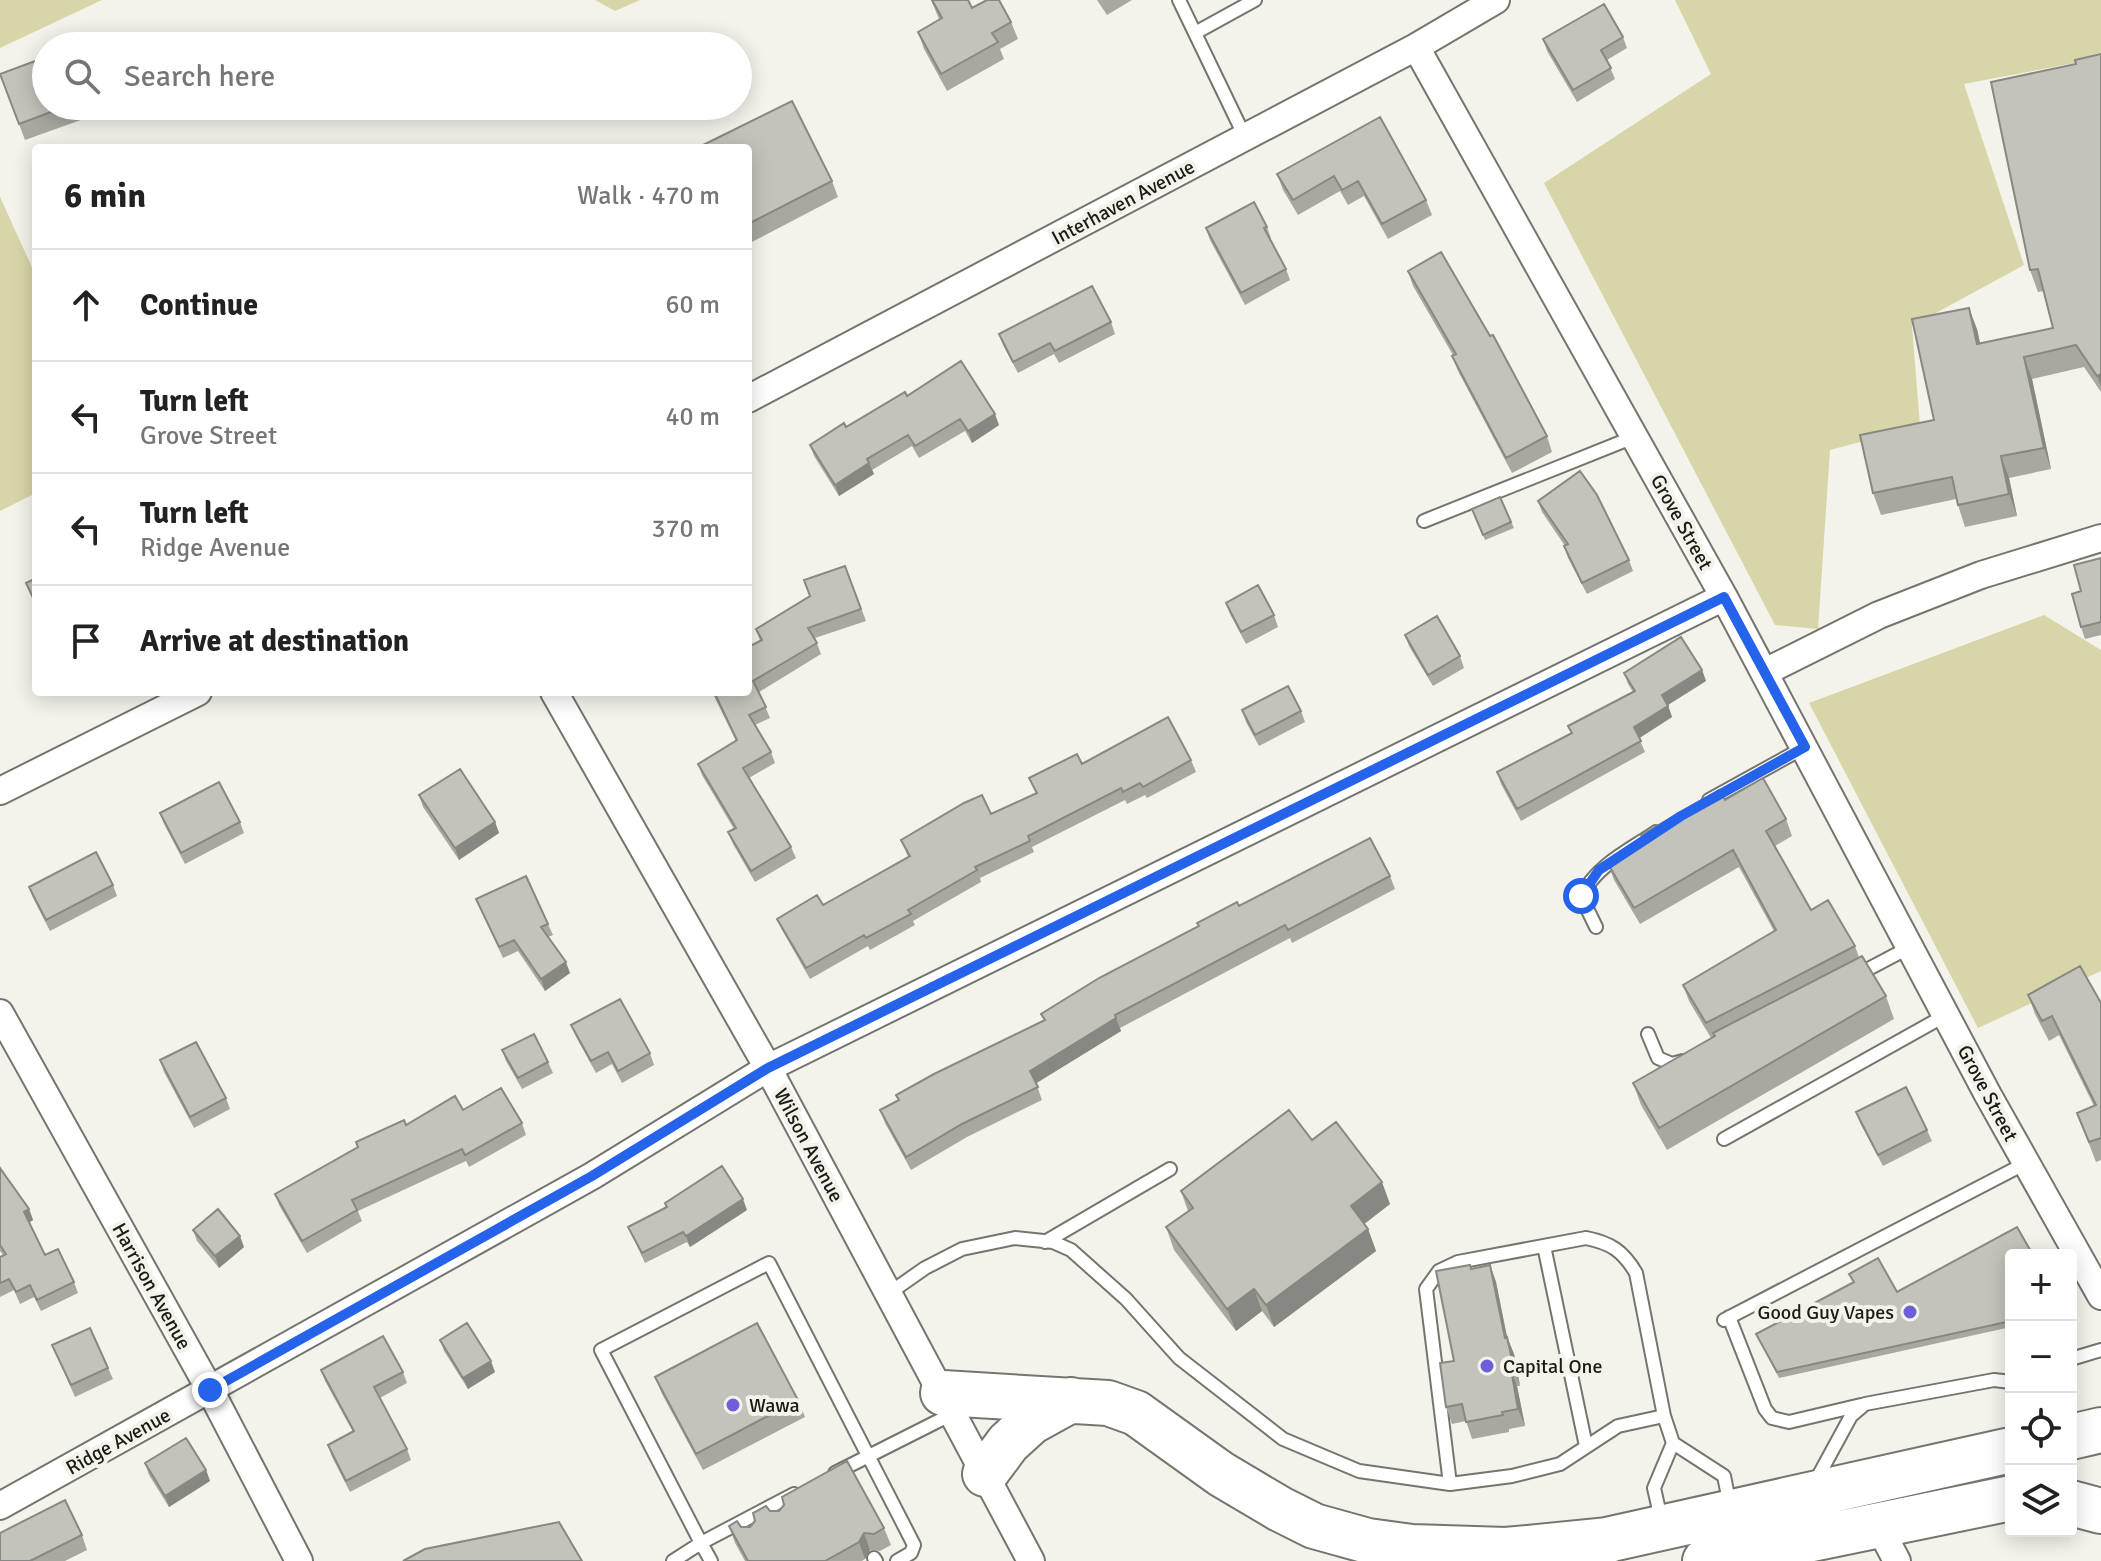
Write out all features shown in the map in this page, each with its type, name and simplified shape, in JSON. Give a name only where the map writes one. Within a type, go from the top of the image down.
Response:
[{"type":"highway","points":[[985,1474],[1008,1443],[1031,1422],[1071,1400]]},
{"type":"highway","points":[[949,1403],[1071,1400],[1108,1403],[1136,1413],[1221,1474],[1280,1509],[1314,1526],[1368,1541],[1412,1547],[1506,1550],[1609,1540]]},
{"type":"highway","points":[[1508,1561],[2005,1451]]},
{"type":"highway","points":[[2077,1486],[2101,1481]]},
{"type":"highway","points":[[1705,1561],[1888,1543],[2005,1500]]},
{"type":"highway","points":[[2077,1505],[2101,1511]]},
{"type":"street","name":"Interhaven Avenue","points":[[752,397],[1416,47],[1496,0]]},
{"type":"street","name":"Grove Street","points":[[1416,47],[1724,597],[2026,1163],[2099,1289]]},
{"type":"street","points":[[1765,672],[1879,615],[1981,575],[2101,538]]},
{"type":"street","name":"Ridge Avenue","points":[[0,1506],[592,1176],[768,1068],[1724,597]]},
{"type":"street","points":[[0,791],[190,696]]},
{"type":"street","name":"Wilson Avenue","points":[[556,696],[768,1068],[1031,1561]]},
{"type":"street","name":"Harrison Avenue","points":[[0,1013],[210,1390],[299,1561]]},
{"type":"lane","points":[[1179,0],[1245,137]]},
{"type":"lane","points":[[1195,33],[1255,0]]},
{"type":"lane","points":[[1424,521],[1634,437]]},
{"type":"lane","points":[[1695,808],[1805,747]]},
{"type":"lane","points":[[1596,927],[1581,896],[1587,884],[1599,870],[1669,824]]},
{"type":"lane","points":[[1840,984],[1910,947]]},
{"type":"lane","points":[[1724,1139],[1946,1015]]},
{"type":"lane","points":[[1648,1034],[1658,1058],[1672,1064],[1698,1057]]},
{"type":"lane","points":[[2005,1377],[1789,1422],[1772,1418],[1765,1409],[1726,1319],[2026,1163]]},
{"type":"lane","points":[[1045,1242],[1170,1169]]},
{"type":"lane","points":[[888,1294],[925,1268],[962,1249],[1015,1238],[1071,1250],[1126,1299],[1179,1358],[1283,1439],[1359,1471],[1413,1481],[1450,1484],[1512,1476],[1560,1464],[1618,1426],[1664,1416]]},
{"type":"lane","points":[[1450,1484],[1426,1289],[1439,1271],[1458,1262],[1586,1238],[1606,1242],[1628,1258],[1636,1273],[1664,1416],[1673,1443],[1724,1476],[1732,1513]]},
{"type":"lane","points":[[1544,1246],[1586,1446]]},
{"type":"lane","points":[[711,1561],[601,1350],[769,1263],[914,1545],[911,1553],[897,1561]]},
{"type":"lane","points":[[2077,1357],[2101,1350]]},
{"type":"lane","points":[[1994,1380],[2005,1381]]},
{"type":"lane","points":[[817,1482],[870,1455],[949,1403]]},
{"type":"lane","points":[[1807,1496],[1851,1416],[1865,1404]]},
{"type":"lane","points":[[1663,1529],[1654,1488],[1673,1443]]},
{"type":"lane","points":[[831,1475],[838,1489]]},
{"type":"lane","points":[[673,1561],[701,1543],[804,1490]]},
{"type":"lane","points":[[774,1505],[781,1520]]},
{"type":"lane","points":[[745,1520],[752,1536]]},
{"type":"shaded area","points":[[0,0],[102,0],[32,32],[0,48]]},
{"type":"shaded area","points":[[595,0],[640,0],[615,11]]},
{"type":"shaded area","points":[[1675,0],[2101,0],[2101,58],[1964,84],[2024,265],[1912,326],[1920,426],[1830,450],[1818,629],[1775,625],[1544,183],[1711,74]]},
{"type":"shaded area","points":[[0,197],[32,267],[32,495],[0,511]]},
{"type":"shaded area","points":[[2044,615],[2101,650],[2101,971],[1978,1028],[1809,703]]},
{"type":"building","points":[[932,0],[968,0],[972,8],[987,0],[999,0],[1011,22],[992,33],[998,42],[941,74],[918,32],[942,18]]},
{"type":"building","points":[[1604,4],[1623,37],[1601,50],[1611,68],[1573,90],[1543,39]]},
{"type":"building","points":[[2101,54],[2101,374],[2097,376],[2076,345],[2024,357],[2044,448],[2001,456],[2009,494],[1958,505],[1952,477],[1873,493],[1860,435],[1934,420],[1912,319],[1969,308],[1977,344],[2053,328],[2038,269],[2030,270],[1991,82],[2076,64],[2075,60]]},
{"type":"building","points":[[32,62],[32,119],[19,124],[0,74]]},
{"type":"building","points":[[792,101],[832,181],[752,222],[752,144],[705,144]]},
{"type":"building","points":[[1380,117],[1426,200],[1382,224],[1358,181],[1342,190],[1334,176],[1293,200],[1277,174]]},
{"type":"building","points":[[1254,202],[1286,269],[1241,293],[1206,228]]},
{"type":"building","points":[[1441,252],[1490,336],[1493,335],[1547,436],[1506,458],[1452,356],[1456,354],[1408,271]]},
{"type":"building","points":[[1092,286],[1111,322],[1055,351],[1050,343],[1013,362],[999,334]]},
{"type":"building","points":[[961,361],[995,414],[968,431],[960,419],[915,446],[908,435],[867,459],[869,463],[835,485],[810,445],[844,423],[846,427],[905,392],[907,396]]},
{"type":"building","points":[[1580,471],[1597,495],[1629,560],[1582,583],[1564,546],[1568,544],[1538,501]]},
{"type":"building","points":[[1500,497],[1511,522],[1483,535],[1472,509]]},
{"type":"building","points":[[2101,558],[2101,622],[2081,627],[2072,594],[2081,591],[2074,565]]},
{"type":"building","points":[[845,566],[861,609],[808,628],[817,643],[753,681],[766,707],[749,715],[771,752],[743,768],[791,847],[751,871],[728,832],[736,828],[698,764],[737,740],[716,696],[752,696],[752,645],[762,640],[756,629],[810,596],[804,580]]},
{"type":"building","points":[[32,580],[32,596],[26,583]]},
{"type":"building","points":[[1258,585],[1274,615],[1241,632],[1226,603]]},
{"type":"building","points":[[1437,616],[1460,656],[1428,675],[1405,635]]},
{"type":"building","points":[[1681,637],[1702,670],[1662,695],[1668,706],[1634,727],[1641,741],[1517,809],[1497,772],[1572,733],[1568,726],[1635,691],[1624,673]]},
{"type":"building","points":[[1288,686],[1301,711],[1255,735],[1242,710]]},
{"type":"building","points":[[1168,717],[1191,760],[1143,787],[1140,783],[1123,792],[1121,788],[1028,836],[1030,841],[975,867],[977,870],[908,910],[911,914],[866,938],[864,935],[806,968],[777,919],[817,895],[823,905],[910,856],[901,840],[964,803],[982,795],[991,814],[1037,793],[1029,778],[1077,754],[1082,764]]},
{"type":"building","points":[[460,769],[495,822],[455,848],[419,795]]},
{"type":"building","points":[[1763,778],[1786,819],[1766,831],[1811,910],[1828,900],[1855,946],[1706,1023],[1683,985],[1776,930],[1733,850],[1634,908],[1608,864],[1645,842],[1641,835],[1719,790],[1725,800]]},
{"type":"building","points":[[219,782],[240,822],[181,853],[160,813]]},
{"type":"building","points":[[1370,838],[1390,876],[1288,930],[1285,925],[1115,1015],[1116,1018],[1030,1071],[1038,1087],[962,1124],[906,1157],[880,1110],[899,1100],[896,1095],[1045,1020],[1041,1014],[1099,978],[1199,926],[1197,923],[1237,902],[1239,906]]},
{"type":"building","points":[[96,852],[113,885],[46,920],[29,887]]},
{"type":"building","points":[[526,876],[548,924],[541,927],[566,962],[541,979],[514,940],[499,947],[476,899]]},
{"type":"building","points":[[1862,956],[1886,996],[1659,1128],[1633,1083],[1715,1036],[1713,1033]]},
{"type":"building","points":[[2080,966],[2101,1003],[2101,1138],[2089,1142],[2077,1113],[2096,1105],[2052,1016],[2042,1021],[2028,995]]},
{"type":"building","points":[[620,999],[650,1053],[618,1071],[608,1052],[591,1061],[571,1025]]},
{"type":"building","points":[[534,1034],[548,1062],[518,1078],[502,1050]]},
{"type":"building","points":[[196,1042],[226,1098],[190,1117],[160,1060]]},
{"type":"building","points":[[1906,1087],[1927,1130],[1878,1155],[1856,1112]]},
{"type":"building","points":[[501,1088],[522,1123],[465,1155],[462,1149],[352,1200],[357,1210],[302,1241],[275,1194],[358,1147],[356,1142],[404,1120],[406,1125],[455,1096],[463,1110]]},
{"type":"building","points":[[1289,1110],[1312,1140],[1336,1122],[1382,1182],[1351,1206],[1368,1229],[1266,1305],[1254,1289],[1227,1309],[1166,1227],[1193,1208],[1181,1191]]},
{"type":"building","points":[[722,1166],[743,1199],[686,1236],[683,1232],[642,1253],[628,1227],[667,1207],[665,1203]]},
{"type":"building","points":[[0,1168],[29,1209],[24,1212],[45,1255],[58,1249],[74,1282],[37,1300],[30,1285],[16,1292],[9,1279],[0,1283],[0,1257],[6,1254],[0,1245]]},
{"type":"building","points":[[218,1209],[240,1236],[215,1256],[193,1230]]},
{"type":"building","name":"Good Guy Vapes","points":[[2017,1227],[2030,1249],[2005,1249],[2005,1322],[1777,1372],[1756,1334],[1854,1282],[1849,1274],[1878,1258],[1897,1292]]},
{"type":"building","name":"Capital One","points":[[1470,1265],[1471,1269],[1490,1265],[1514,1369],[1511,1369],[1518,1409],[1466,1422],[1462,1404],[1446,1407],[1440,1363],[1454,1361],[1436,1271]]},
{"type":"building","points":[[467,1323],[491,1361],[463,1378],[440,1340]]},
{"type":"building","name":"Wawa","points":[[757,1323],[798,1400],[696,1454],[655,1377]]},
{"type":"building","points":[[90,1328],[108,1368],[71,1385],[52,1345]]},
{"type":"building","points":[[383,1336],[403,1372],[374,1387],[407,1449],[346,1481],[328,1445],[354,1431],[321,1370]]},
{"type":"building","points":[[186,1438],[206,1470],[165,1496],[145,1463]]},
{"type":"building","points":[[847,1461],[884,1528],[874,1534],[864,1533],[859,1542],[825,1561],[748,1561],[729,1526],[737,1521],[741,1527],[750,1527],[755,1521],[753,1513],[766,1506],[770,1511],[779,1511],[784,1505],[782,1497]]},
{"type":"building","points":[[65,1500],[82,1535],[30,1561],[0,1561],[0,1533]]},
{"type":"building","points":[[559,1522],[582,1561],[403,1561],[425,1549]]},
{"type":"place","name":"Good Guy Vapes","points":[[1910,1312]]},
{"type":"place","name":"Capital One","points":[[1487,1366]]},
{"type":"place","name":"Wawa","points":[[733,1405]]},
{"type":"route","points":[[210,1390],[592,1176],[768,1068],[1724,597],[1805,747],[1681,816],[1599,870],[1581,896]]}]
